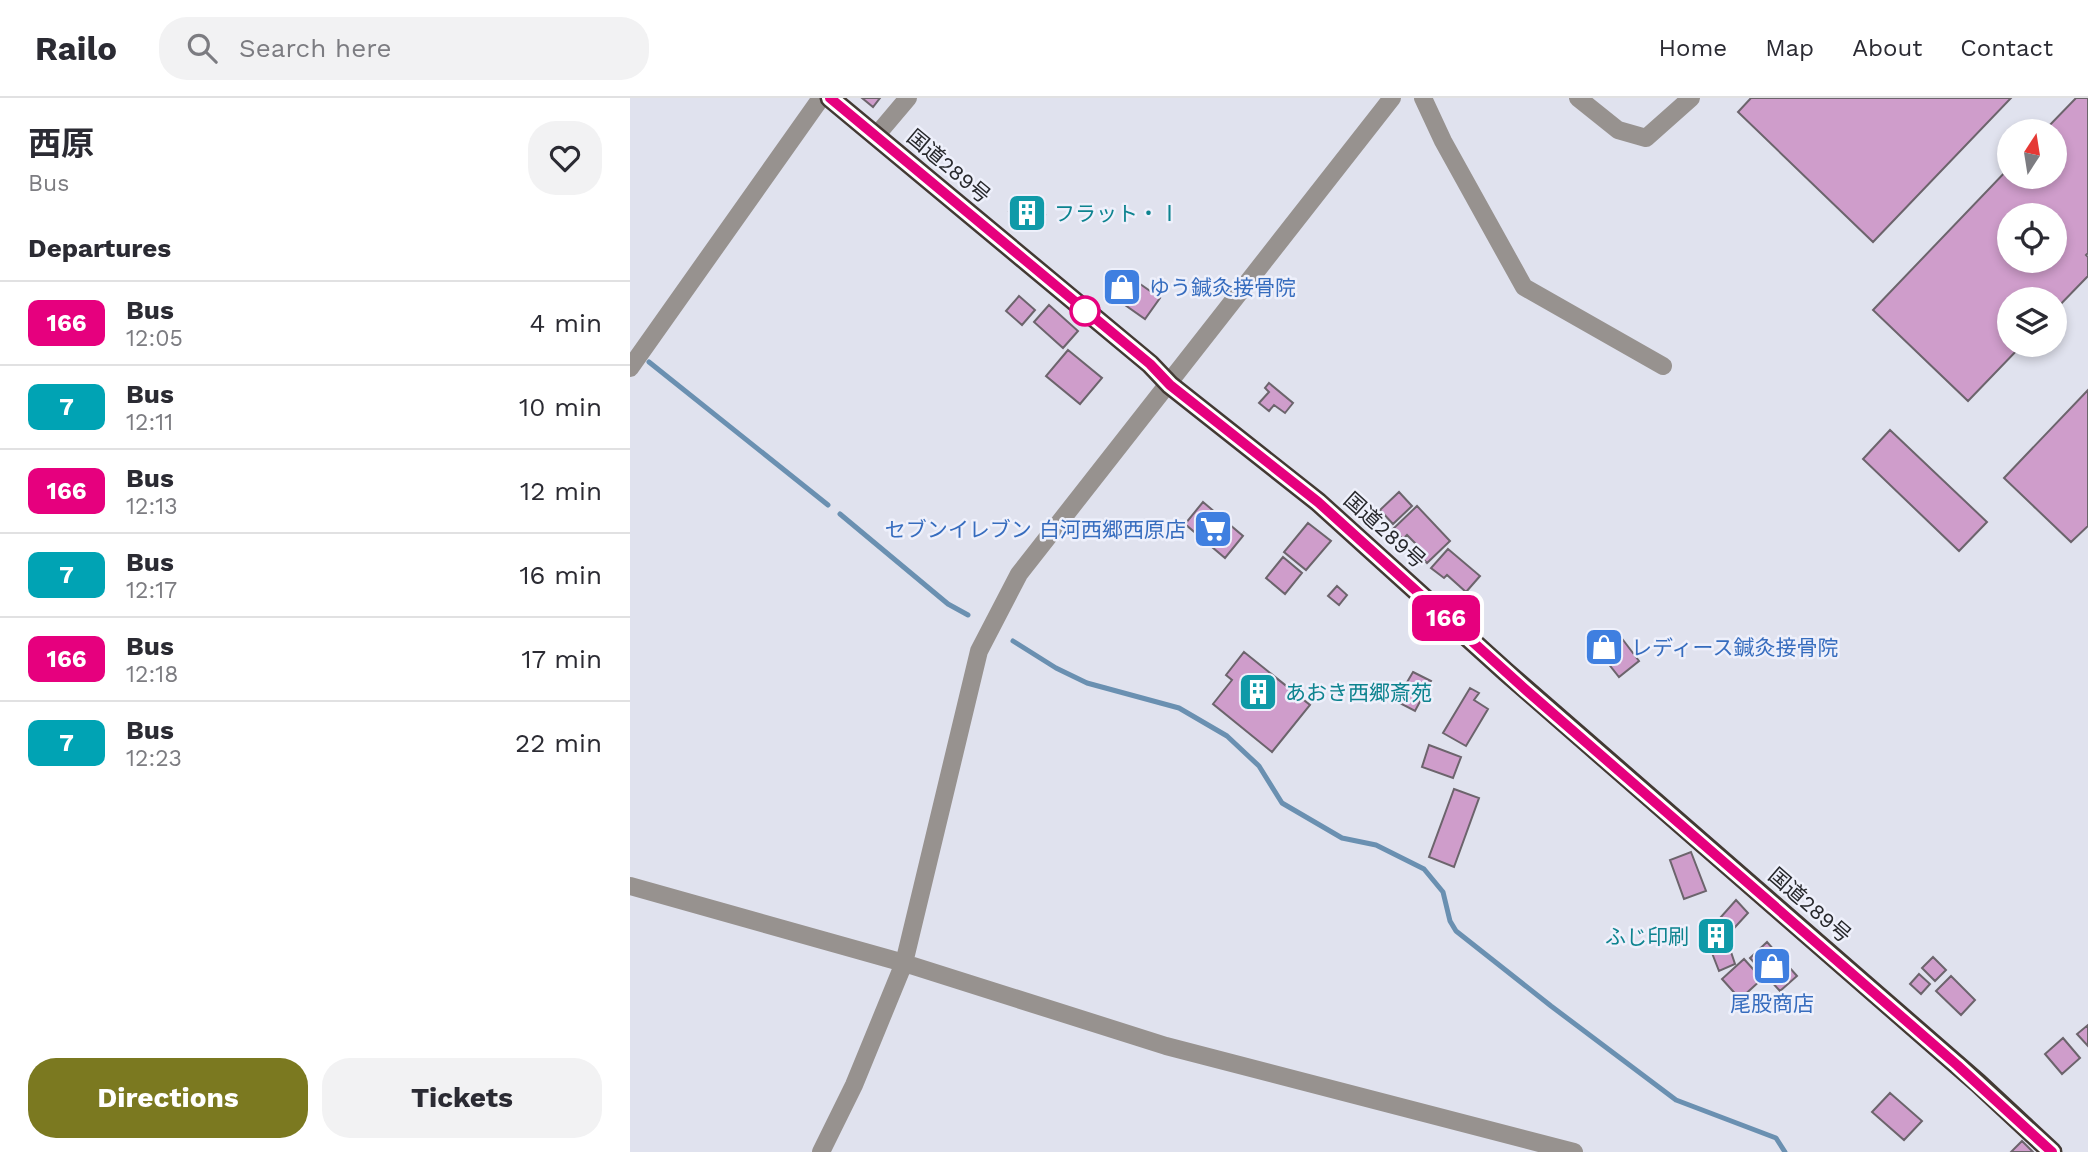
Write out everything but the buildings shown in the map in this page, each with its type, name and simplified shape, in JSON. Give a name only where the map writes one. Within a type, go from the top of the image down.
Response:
[{"type":"highway","name":"国道289号","points":[[830,98],[1150,364],[1170,385],[1318,502],[1516,681],[1957,1065],[2052,1152]]},
{"type":"street","points":[[630,368],[821,98]]},
{"type":"street","points":[[876,137],[908,98]]},
{"type":"street","points":[[821,1152],[854,1085],[904,963],[979,651],[1019,574],[1170,385],[1392,98]]},
{"type":"street","points":[[1423,98],[1443,141],[1524,287],[1663,366]]},
{"type":"street","points":[[1578,98],[1618,130],[1646,138],[1692,98]]},
{"type":"street","points":[[630,886],[904,963],[1166,1046],[1574,1152]]},
{"type":"waterway","points":[[649,362],[828,505]]},
{"type":"waterway","points":[[840,514],[948,604],[968,615]]},
{"type":"waterway","points":[[1013,641],[1056,668],[1087,683],[1179,708],[1227,736],[1259,766],[1282,803],[1342,838],[1376,845],[1424,869],[1443,892],[1450,921],[1456,931],[1676,1100],[1776,1138],[1785,1152]]},
{"type":"bus line","name":"166","points":[[830,98],[1150,364],[1170,385],[1318,502],[1526,690],[1978,1083],[2052,1152]]},
{"type":"place","name":"フラット・Ⅰ","points":[[1027,213]]},
{"type":"place","name":"ゆう鍼灸接骨院","points":[[1122,287]]},
{"type":"place","name":"セブンイレブン 白河西郷西原店","points":[[1213,529]]},
{"type":"place","name":"レディース鍼灸接骨院","points":[[1604,647]]},
{"type":"place","name":"あおき西郷斎苑","points":[[1258,692]]},
{"type":"place","name":"ふじ印刷","points":[[1716,936]]},
{"type":"place","name":"尾股商店","points":[[1772,966]]}]
